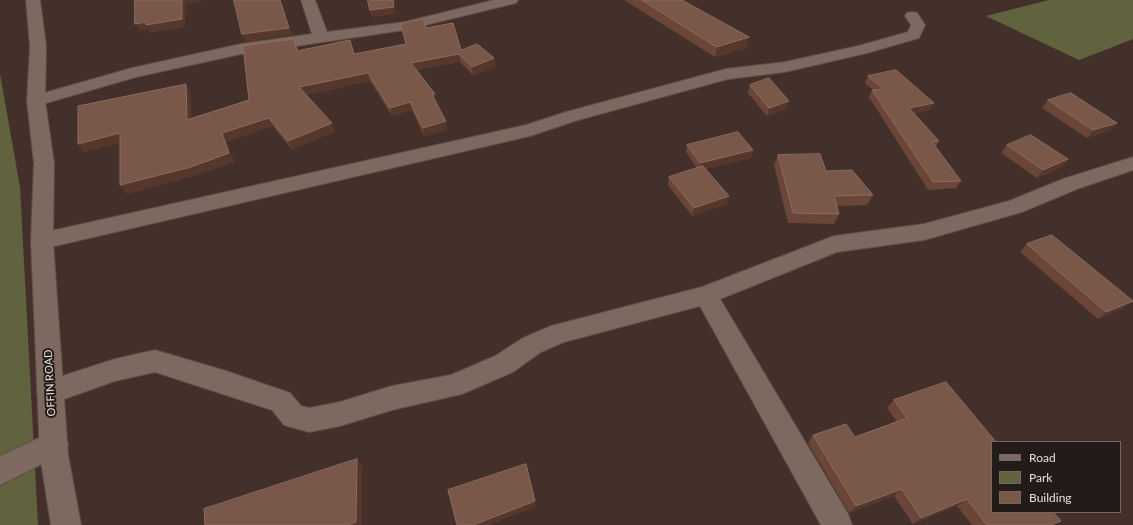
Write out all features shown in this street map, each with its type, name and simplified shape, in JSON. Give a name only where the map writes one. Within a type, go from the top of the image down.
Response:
[{"type":"street","name":"OFFIN ROAD","points":[[32,0],[38,46],[36,101],[44,163],[42,241],[50,392],[54,444],[66,525]]},
{"type":"street","points":[[308,0],[321,37]]},
{"type":"street","points":[[36,101],[132,73],[241,49],[405,26],[512,0]]},
{"type":"street","points":[[42,241],[530,130],[572,116],[669,91],[726,74],[784,67],[861,50],[914,35],[918,24],[912,16]]},
{"type":"street","points":[[50,392],[115,370],[155,361],[226,382],[281,402],[293,416],[309,420],[340,414],[392,398],[453,386],[504,364],[532,345],[560,332],[706,295],[834,244],[924,232],[1016,206],[1070,184],[1133,164]]},
{"type":"street","points":[[706,295],[837,525]]},
{"type":"street","points":[[0,471],[54,444]]},
{"type":"green space","points":[[1049,0],[1133,0],[1133,39],[1079,60],[986,16]]},
{"type":"green space","points":[[0,74],[20,187],[38,525],[0,525]]},
{"type":"building","points":[[135,0],[182,0],[182,19],[146,25],[146,22],[135,24]]},
{"type":"building","points":[[234,0],[280,0],[289,28],[242,34]]},
{"type":"building","points":[[368,0],[393,0],[394,7],[370,10]]},
{"type":"building","points":[[642,0],[682,0],[749,37],[717,47]]},
{"type":"building","points":[[423,19],[426,28],[453,23],[461,50],[477,44],[494,58],[472,67],[459,54],[411,63],[435,94],[432,95],[446,121],[423,128],[410,102],[390,108],[368,73],[299,87],[332,123],[288,141],[269,118],[222,133],[229,153],[191,167],[120,185],[120,133],[78,144],[78,106],[186,84],[187,120],[249,100],[243,46],[294,39],[297,51],[350,40],[354,54],[406,44],[401,24]]},
{"type":"building","points":[[896,70],[934,103],[909,108],[939,141],[932,142],[961,181],[933,182],[872,90],[883,89],[868,76]]},
{"type":"building","points":[[769,78],[789,101],[769,108],[750,85]]},
{"type":"building","points":[[1071,93],[1117,123],[1093,130],[1048,100]]},
{"type":"building","points":[[738,132],[753,150],[700,163],[687,145]]},
{"type":"building","points":[[1031,135],[1068,159],[1043,170],[1007,145]]},
{"type":"building","points":[[820,154],[826,171],[852,170],[873,195],[834,196],[839,214],[793,213],[778,155]]},
{"type":"building","points":[[703,166],[729,196],[694,208],[669,177]]},
{"type":"building","points":[[1052,235],[1133,301],[1106,312],[1027,244]]},
{"type":"building","points":[[946,382],[995,441],[991,441],[991,513],[1054,513],[1061,521],[1051,525],[987,525],[967,499],[921,518],[902,489],[856,506],[813,435],[846,424],[855,437],[907,418],[894,400]]},
{"type":"building","points":[[357,459],[356,522],[349,525],[205,525],[204,509]]},
{"type":"building","points":[[526,464],[535,501],[473,525],[457,525],[448,490]]}]
